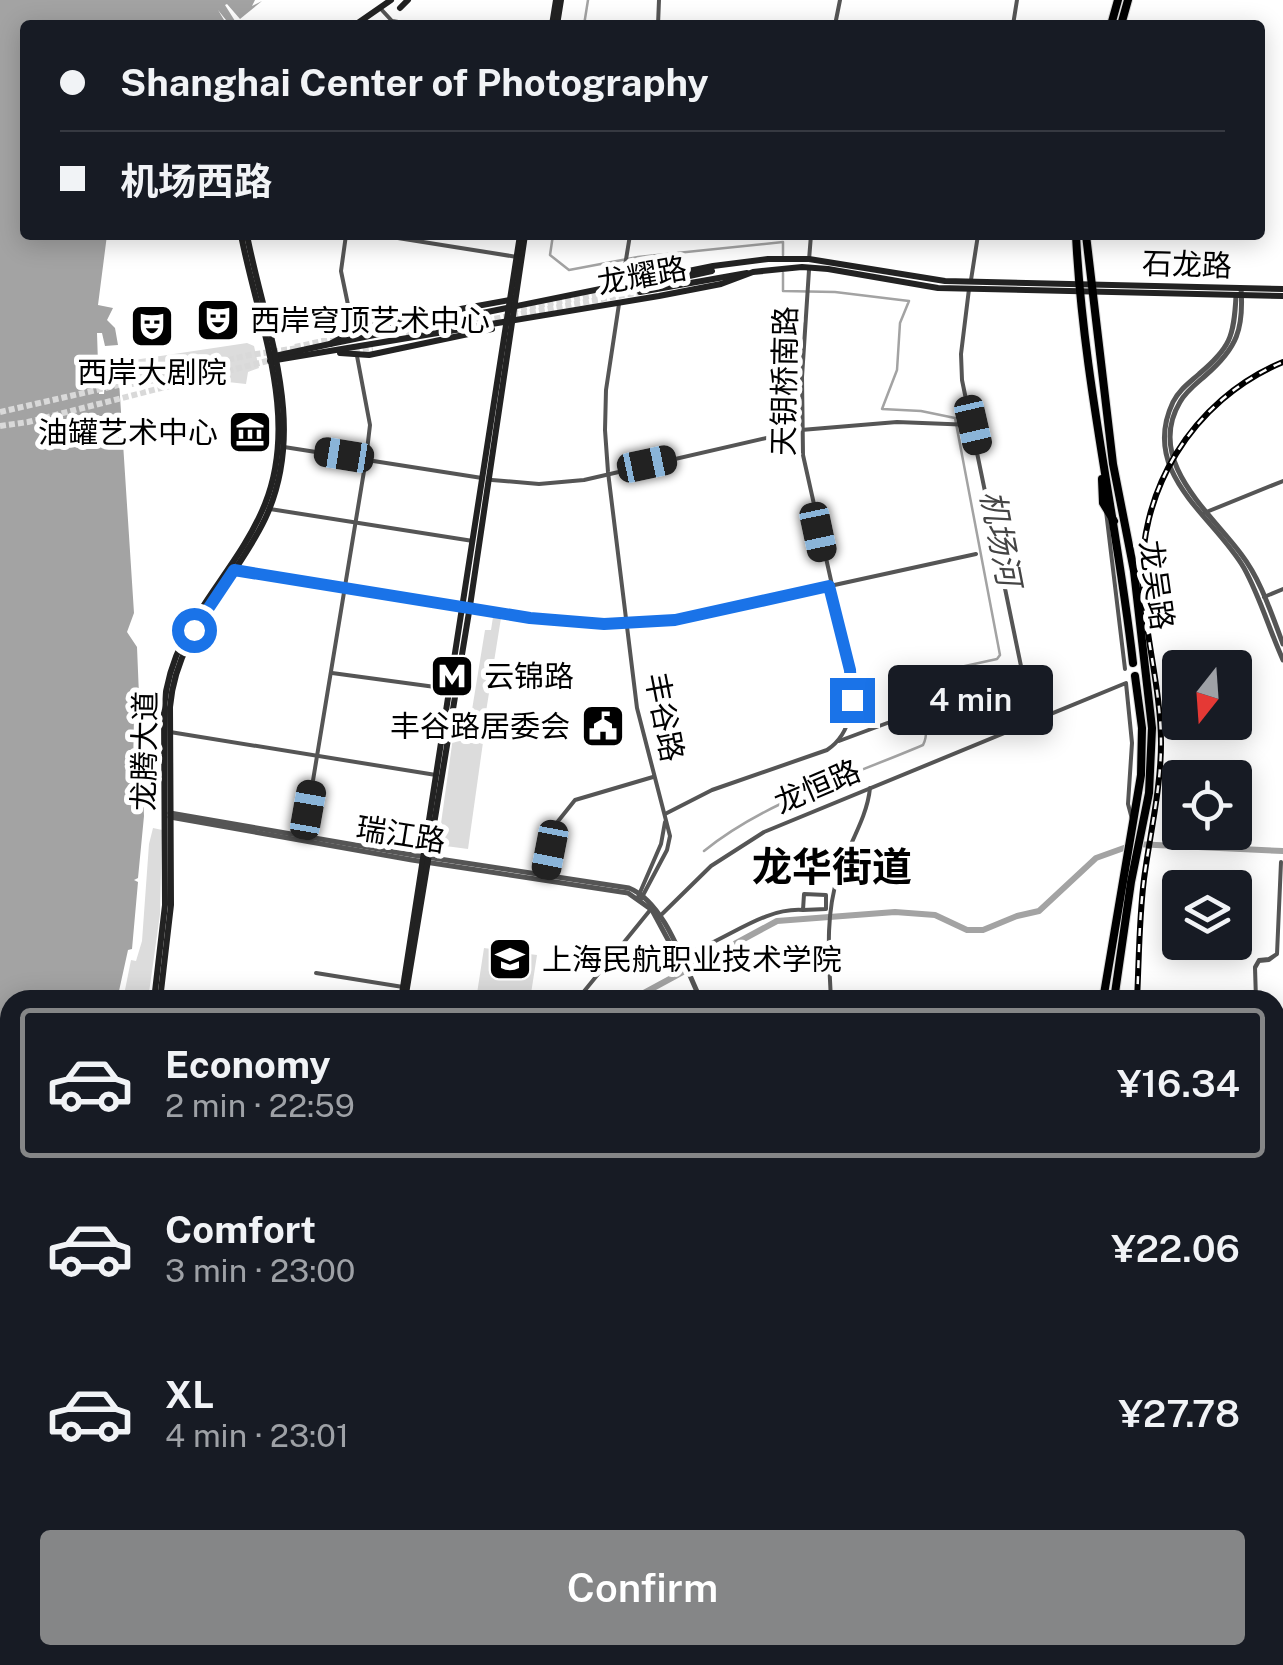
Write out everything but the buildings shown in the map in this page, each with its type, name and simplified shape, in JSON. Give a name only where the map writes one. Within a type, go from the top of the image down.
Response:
[{"type":"main road","points":[[400,8],[408,0]]},
{"type":"main road","points":[[359,20],[383,3]]},
{"type":"main road","name":"龙腾大道","points":[[158,990],[165,919],[172,685],[182,651],[269,509],[279,478],[277,398],[245,240]]},
{"type":"main road","points":[[405,990],[466,606],[508,322],[506,305],[521,240]]},
{"type":"main road","points":[[506,305],[521,240]]},
{"type":"main road","name":"龙吴路","points":[[1076,240],[1078,288],[1134,663]]},
{"type":"main road","name":"龙吴路","points":[[1086,240],[1113,464],[1134,571],[1152,728],[1149,794],[1115,990]]},
{"type":"main road","name":"龙耀路","points":[[271,359],[623,280],[783,258],[970,286],[1091,287]]},
{"type":"main road","points":[[753,272],[639,290],[762,260]]},
{"type":"main road","name":"龙耀路","points":[[319,353],[357,356],[810,263]]},
{"type":"main road","name":"石龙路","points":[[1091,287],[1283,292]]},
{"type":"main road","points":[[382,328],[506,305]]},
{"type":"main road","name":"龙耀路","points":[[330,344],[354,330],[506,305]]},
{"type":"main road","points":[[373,349],[491,326]]},
{"type":"main road","name":"龙耀路","points":[[271,359],[491,326]]},
{"type":"main road","name":"龙腾大道","points":[[169,815],[164,707],[169,673],[182,638],[231,569],[265,504],[279,447]]},
{"type":"main road","points":[[1101,454],[1106,511],[1115,523]]},
{"type":"main road","points":[[403,987],[484,479]]},
{"type":"main road","name":"龙吴路","points":[[1105,990],[1133,827],[1142,744],[1135,676]]},
{"type":"street","points":[[345,240],[341,271],[354,330]]},
{"type":"street","points":[[410,240],[516,257]]},
{"type":"street","points":[[434,240],[434,244]]},
{"type":"street","points":[[623,280],[629,240]]},
{"type":"street","name":"天钥桥南路","points":[[811,240],[802,430],[806,478],[852,679],[848,722],[839,741]]},
{"type":"street","points":[[977,240],[961,354],[962,380],[1028,700]]},
{"type":"street","points":[[1239,292],[1229,344],[1175,398],[1166,432],[1173,476],[1241,554],[1283,644]]},
{"type":"street","points":[[608,472],[606,390],[619,303]]},
{"type":"street","points":[[304,836],[370,425],[357,356]]},
{"type":"street","points":[[279,447],[539,484],[584,480],[802,430],[882,422],[973,425]]},
{"type":"street","name":"丰谷路","points":[[608,472],[637,708],[670,845],[641,896]]},
{"type":"street","points":[[1203,514],[1283,480]]},
{"type":"street","points":[[269,509],[473,540]]},
{"type":"street","points":[[1106,511],[1125,670]]},
{"type":"street","points":[[231,569],[530,618],[628,624],[684,618],[976,554]]},
{"type":"street","points":[[1262,598],[1283,589]]},
{"type":"street","points":[[1262,598],[1283,660]]},
{"type":"street","points":[[332,672],[450,689]]},
{"type":"street","name":"龙吴路","points":[[1126,683],[1132,743],[1128,804],[1133,827]]},
{"type":"street","name":"龙恒路","points":[[660,917],[700,875],[741,845],[1126,683]]},
{"type":"street","points":[[665,816],[697,796],[821,753],[839,741],[890,722]]},
{"type":"street","points":[[170,732],[436,776]]},
{"type":"street","points":[[545,874],[555,825],[574,800],[653,777]]},
{"type":"street","points":[[831,990],[828,924],[836,880],[870,788]]},
{"type":"street","name":"瑞江路","points":[[169,815],[426,859],[623,886],[641,896]]},
{"type":"street","name":"瑞江路","points":[[169,815],[641,896]]},
{"type":"street","points":[[1255,990],[1254,968],[1259,960],[1269,960],[1276,954],[1281,862],[1277,954],[1276,958],[1269,960],[1259,961],[1255,968],[1256,990]]},
{"type":"street","points":[[680,958],[782,910],[803,910],[826,909],[826,895],[804,894],[803,910]]},
{"type":"street","points":[[641,896],[660,917],[696,990]]},
{"type":"street","points":[[586,990],[652,906]]},
{"type":"street","points":[[660,917],[680,958]]},
{"type":"street","points":[[316,973],[403,987]]},
{"type":"shaded area","points":[[0,0],[255,0],[252,6],[262,1],[240,19],[225,5],[234,20],[226,20],[218,10],[224,20],[20,20],[20,240],[106,240],[98,305],[113,308],[107,320],[115,328],[118,345],[105,346],[102,333],[97,333],[99,394],[104,394],[105,381],[119,381],[134,613],[127,632],[137,647],[144,816],[138,878],[134,880],[138,882],[132,949],[128,950],[119,990],[0,990]]},
{"type":"shaded area","points":[[247,343],[254,346],[259,368],[248,372],[246,384],[189,381],[132,387],[129,354],[134,360]]},
{"type":"shaded area","points":[[493,617],[501,618],[485,718],[471,716],[485,630],[491,630]]},
{"type":"shaded area","points":[[456,716],[486,721],[468,849],[438,845]]},
{"type":"shaded area","points":[[153,828],[162,830],[160,914],[149,990],[125,990],[131,960],[136,961],[142,941]]},
{"type":"shaded area","points":[[484,948],[537,955],[532,990],[478,990]]},
{"type":"waterway","name":"机场河","points":[[585,20],[588,0]]},
{"type":"waterway","name":"机场河","points":[[552,240],[550,255],[569,270],[638,257],[783,242],[783,255]]},
{"type":"waterway","name":"机场河","points":[[704,851],[781,803],[923,745],[924,675],[997,659],[1000,655],[955,418],[882,409],[897,370],[900,323],[909,301],[835,292],[783,291],[783,273]]},
{"type":"waterway","points":[[649,990],[777,921],[895,912],[935,915],[967,930],[983,930],[1039,911],[1096,858],[1135,844],[1283,851]]},
{"type":"tunnel","points":[[512,310],[639,287]]},
{"type":"tunnel","points":[[406,335],[640,292]]},
{"type":"tunnel","points":[[354,334],[382,328]]},
{"type":"tunnel","points":[[295,347],[341,337]]},
{"type":"tunnel","points":[[0,412],[250,355],[298,348]]},
{"type":"tunnel","points":[[354,352],[373,349]]},
{"type":"tunnel","points":[[0,426],[275,359]]},
{"type":"railway","points":[[1137,990],[1142,894],[1161,760],[1159,705],[1143,592],[1143,555],[1149,520],[1176,454],[1197,425],[1222,400],[1283,362]]},
{"type":"place","name":"西岸穹顶艺术中心","points":[[218,320]]},
{"type":"place","name":"西岸大剧院","points":[[152,326]]},
{"type":"place","name":"油罐艺术中心","points":[[250,432]]},
{"type":"place","name":"云锦路","points":[[452,676]]},
{"type":"place","name":"丰谷路居委会","points":[[603,726]]},
{"type":"place","name":"上海民航职业技术学院","points":[[510,959]]},
{"type":"district","name":"龙华街道","points":[[832,866]]},
{"type":"route","points":[[194,630],[234,570],[530,618],[604,624],[675,620],[829,586],[852,679],[852,700]]}]
